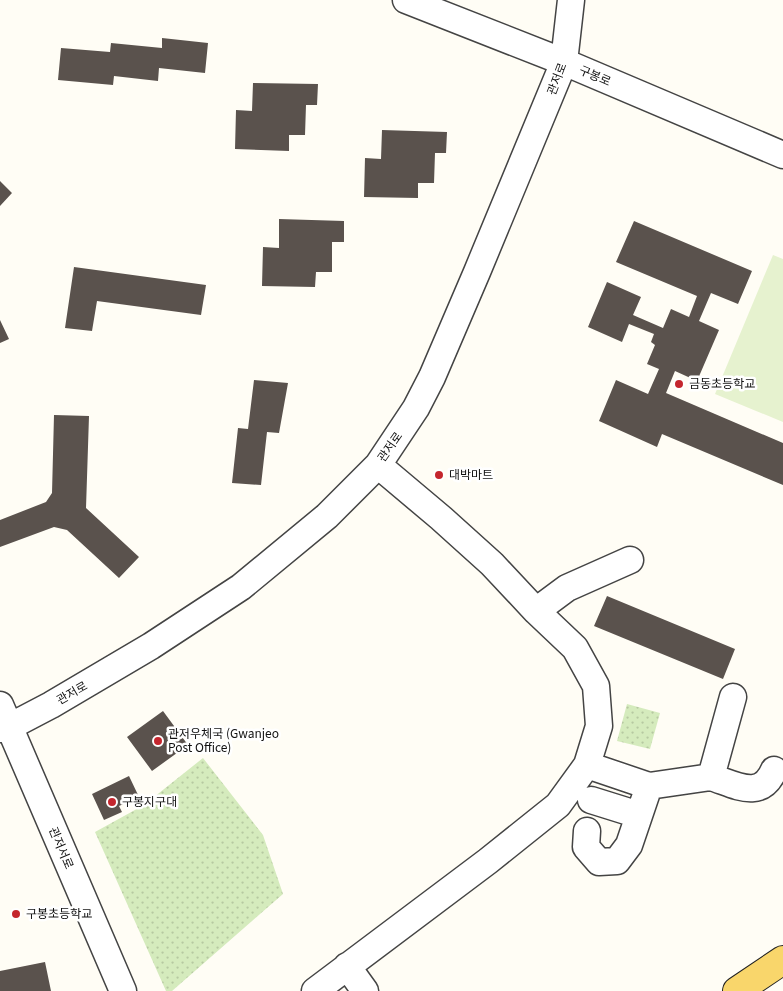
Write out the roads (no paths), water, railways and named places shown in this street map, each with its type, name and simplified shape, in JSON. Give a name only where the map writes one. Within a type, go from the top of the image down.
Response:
[{"type":"main road","points":[[738,991],[783,960]]},
{"type":"street","name":"구봉로","points":[[406,0],[564,62],[783,155]]},
{"type":"street","name":"관저로","points":[[3,720],[51,705],[151,646],[241,587],[327,516],[378,465],[416,408],[432,377],[564,62],[571,0]]},
{"type":"street","points":[[315,991],[488,861],[558,805],[587,765],[599,726],[596,686],[575,648],[536,611],[492,564],[378,465]]},
{"type":"street","points":[[536,611],[566,588],[630,560]]},
{"type":"street","points":[[711,777],[733,698]]},
{"type":"street","name":"관저서로","points":[[3,720],[123,991]]},
{"type":"street","points":[[587,765],[649,786],[711,777],[744,788],[759,788],[770,780],[774,770]]},
{"type":"street","points":[[587,831],[586,847],[599,862],[617,861],[629,845],[649,786]]},
{"type":"street","points":[[591,800],[639,815]]},
{"type":"street","points":[[347,966],[364,991]]},
{"type":"place","name":"금동초등학교","points":[[679,384]]},
{"type":"place","name":"대박마트","points":[[439,475]]},
{"type":"place","name":"관저우체국 (Gwanjeo Post Office)","points":[[158,741]]},
{"type":"place","name":"구봉지구대","points":[[112,802]]},
{"type":"place","name":"구봉초등학교","points":[[16,914]]}]
